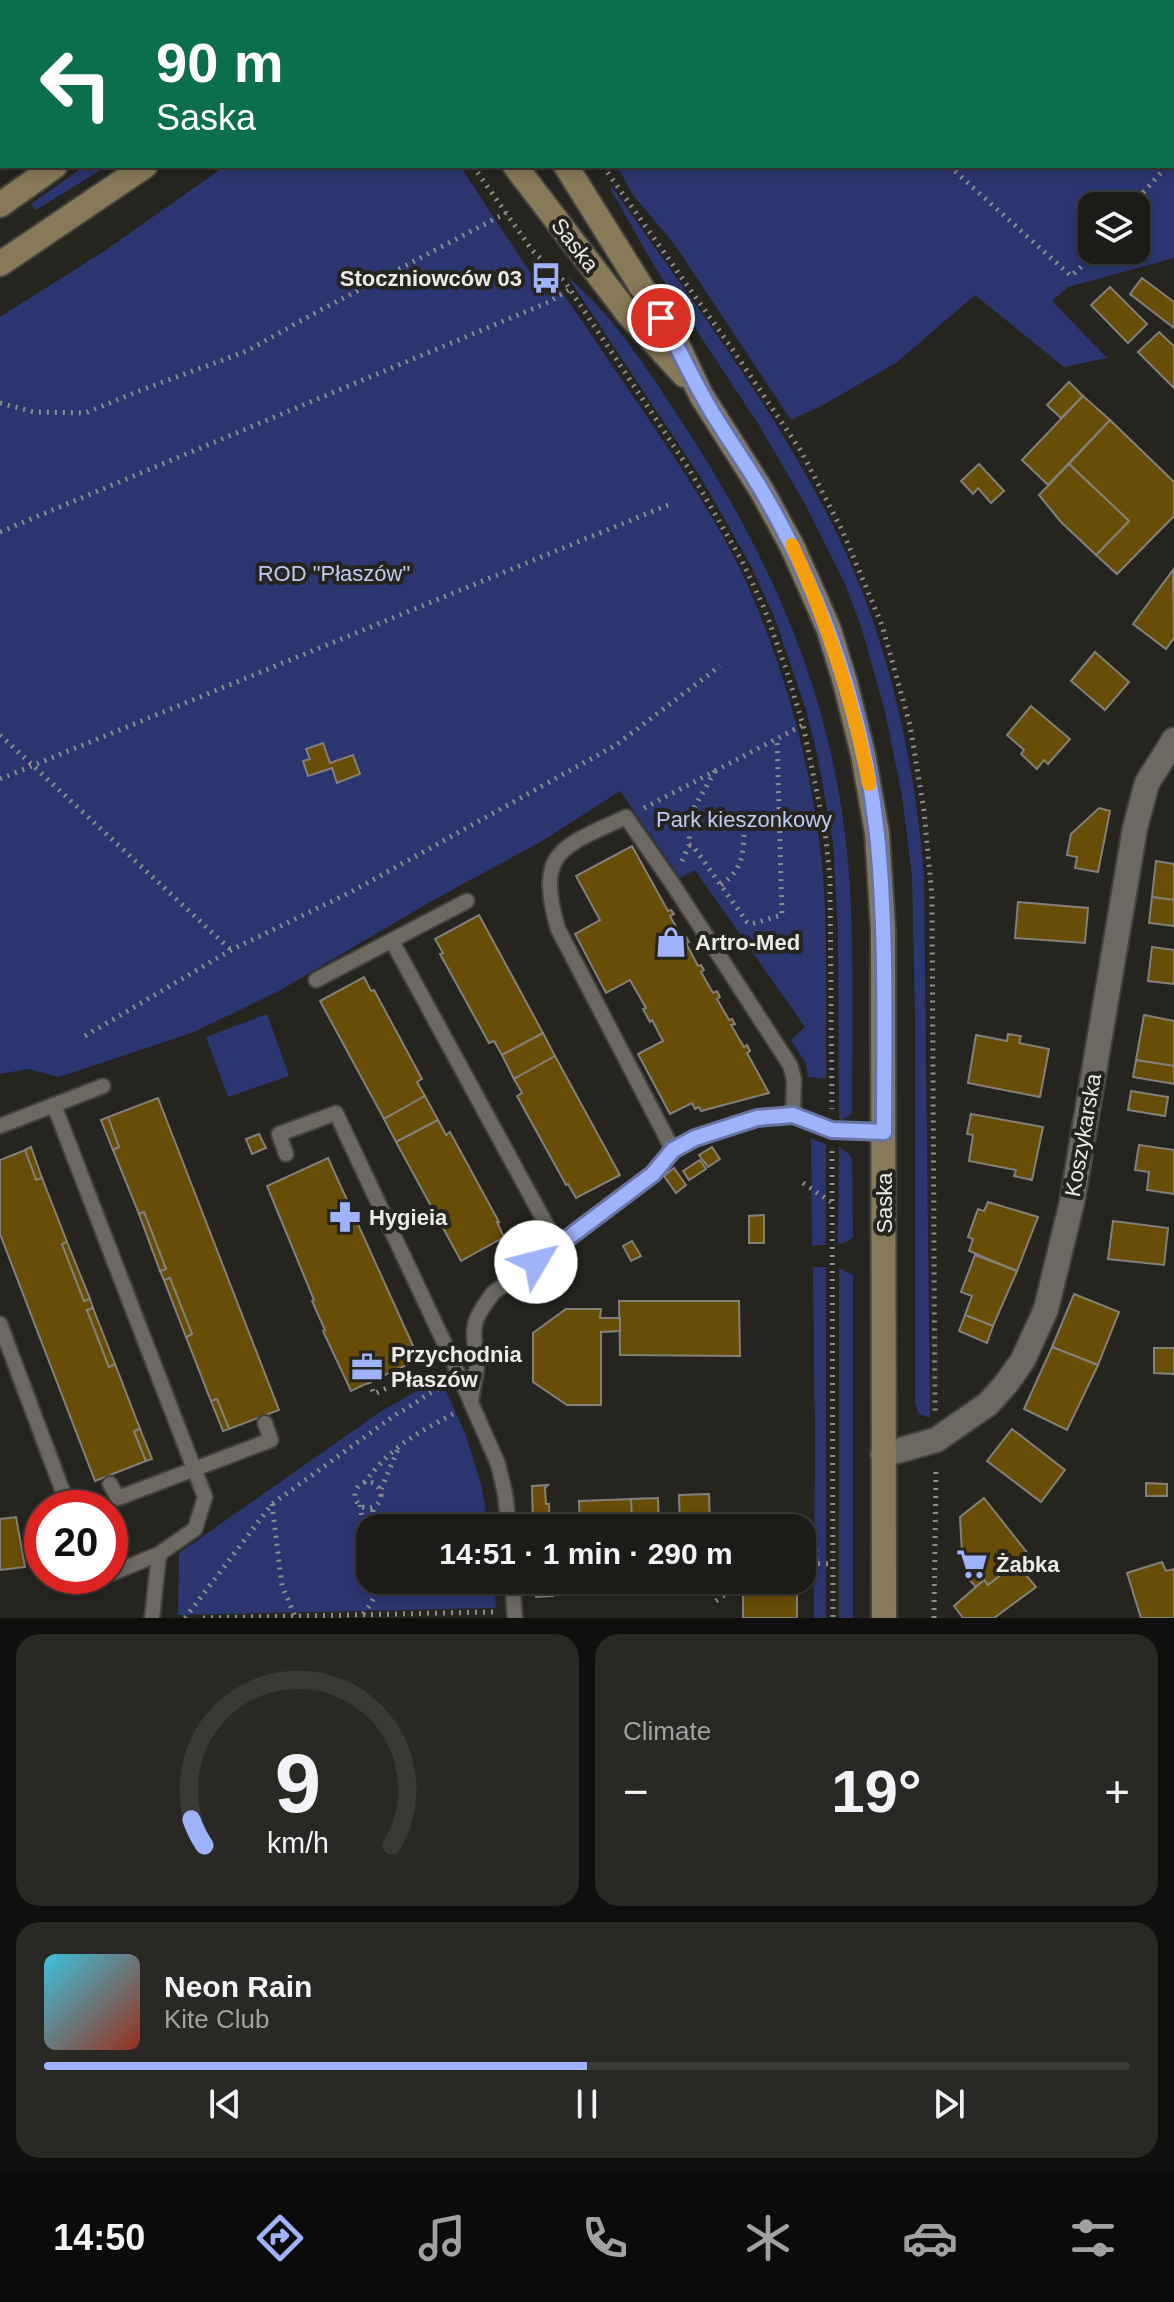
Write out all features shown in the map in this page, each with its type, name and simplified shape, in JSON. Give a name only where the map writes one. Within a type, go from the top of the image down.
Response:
[{"type":"street","points":[[0,205],[52,168]]},
{"type":"street","points":[[0,264],[142,168]]},
{"type":"street","name":"Saska","points":[[517,168],[629,315],[701,395]]},
{"type":"street","name":"Saska","points":[[567,168],[677,344],[701,395],[762,491],[792,546],[829,630],[855,718],[871,797],[883,943],[884,1618]]},
{"type":"street","name":"Koszykarska","points":[[883,1455],[936,1440],[988,1404],[1023,1360],[1046,1309],[1072,1202],[1135,828],[1147,783],[1174,740]]},
{"type":"lane","points":[[673,1150],[558,929],[551,906],[550,869],[571,843],[626,817],[790,1065],[794,1079],[793,1115]]},
{"type":"lane","points":[[316,980],[467,901]]},
{"type":"lane","points":[[392,941],[558,1246]]},
{"type":"lane","points":[[0,1126],[103,1086]]},
{"type":"lane","points":[[54,1105],[205,1497],[195,1529],[159,1554],[128,1567]]},
{"type":"lane","points":[[286,1154],[279,1134],[336,1113],[498,1464],[507,1514]]},
{"type":"lane","points":[[471,1403],[478,1351],[474,1333],[478,1315],[493,1293],[653,1174],[673,1150],[695,1138],[757,1118],[793,1115],[832,1130],[884,1132]]},
{"type":"lane","points":[[0,1324],[62,1490]]},
{"type":"lane","points":[[110,1484],[118,1498],[271,1440],[265,1423]]},
{"type":"lane","points":[[152,1618],[159,1554]]},
{"type":"lane","points":[[513,1594],[514,1615]]},
{"type":"path","points":[[474,168],[532,250],[570,289],[689,469],[742,561],[765,610],[803,725],[815,775],[830,877],[833,1618]]},
{"type":"path","points":[[951,168],[1071,276],[1084,264]]},
{"type":"path","points":[[1143,192],[1165,168]]},
{"type":"path","points":[[0,403],[34,412],[85,413],[247,351],[506,213]]},
{"type":"path","points":[[0,532],[549,302],[570,289]]},
{"type":"path","points":[[0,779],[668,505]]},
{"type":"path","points":[[85,1036],[231,950],[351,892],[616,745],[720,666]]},
{"type":"path","points":[[646,806],[803,725]]},
{"type":"path","points":[[0,735],[231,950]]},
{"type":"path","points":[[689,845],[693,846],[747,922],[751,924],[782,915],[777,739]]},
{"type":"path","points":[[670,880],[677,873],[689,845],[690,815],[716,770]]},
{"type":"path","points":[[721,885],[735,875],[740,866],[745,820]]},
{"type":"path","points":[[803,1183],[832,1202]]},
{"type":"path","points":[[369,1382],[374,1394],[415,1375],[419,1384],[455,1367]]},
{"type":"path","points":[[185,1618],[272,1504],[398,1413],[426,1394],[447,1385]]},
{"type":"path","points":[[361,1514],[356,1490],[381,1461],[412,1436],[471,1403]]},
{"type":"path","points":[[360,1504],[373,1506],[379,1501],[380,1490],[399,1446]]},
{"type":"path","points":[[934,1618],[936,1455]]},
{"type":"path","points":[[364,1483],[376,1484],[380,1490]]},
{"type":"path","points":[[272,1504],[282,1586],[295,1616]]},
{"type":"path","points":[[373,1506],[373,1514]]},
{"type":"path","points":[[816,1564],[833,1564]]},
{"type":"path","points":[[363,1614],[376,1594]]},
{"type":"path","points":[[716,1601],[726,1594]]},
{"type":"path","points":[[203,1618],[363,1614],[514,1615]]},
{"type":"green space","points":[[82,168],[104,168],[36,210],[31,204]]},
{"type":"green space","name":"ROD \"Płaszów\"","points":[[222,168],[461,168],[545,295],[558,286],[674,457],[731,551],[755,602],[789,698],[818,831],[826,923],[826,1079],[808,1077],[806,1064],[791,1040],[805,1027],[695,870],[680,878],[620,791],[542,841],[428,903],[279,991],[194,1032],[59,1077],[28,1069],[0,1074],[0,317],[106,250]]},
{"type":"green space","points":[[618,168],[1174,168],[1174,258],[1068,287],[1052,301],[1107,358],[1064,367],[975,295],[897,362],[791,420],[675,245],[633,195]]},
{"type":"green space","points":[[612,187],[722,342],[792,450],[850,563],[873,621],[892,683],[912,779],[924,876],[930,1418],[919,1414],[915,1403],[912,876],[902,795],[885,711],[861,626],[845,584],[805,504],[759,425],[656,269]]},
{"type":"green space","points":[[567,276],[602,311],[634,350],[676,413],[752,541],[801,651],[834,766],[850,890],[852,1114],[842,1120],[839,1119],[838,934],[833,842],[805,707],[774,616],[752,568],[703,481]]},
{"type":"green space","points":[[267,1014],[289,1076],[228,1097],[206,1037]]},
{"type":"green space","points":[[811,1138],[826,1144],[826,1245],[812,1246]]},
{"type":"green space","points":[[839,1147],[852,1160],[853,1237],[838,1244]]},
{"type":"green space","points":[[813,1267],[826,1267],[826,1618],[814,1618]]},
{"type":"green space","points":[[839,1268],[853,1275],[853,1618],[839,1618]]},
{"type":"green space","points":[[440,1378],[465,1433],[481,1484],[486,1514],[356,1514],[356,1594],[495,1594],[496,1608],[178,1615],[179,1553],[380,1412]]},
{"type":"building","points":[[1142,278],[1174,302],[1174,328],[1130,294]]},
{"type":"building","points":[[1110,287],[1147,324],[1128,343],[1091,305]]},
{"type":"building","points":[[1159,332],[1174,346],[1174,388],[1138,352]]},
{"type":"building","points":[[1069,382],[1083,396],[1061,418],[1047,405]]},
{"type":"building","points":[[1083,396],[1110,420],[1048,485],[1022,460]]},
{"type":"building","points":[[1110,420],[1174,482],[1174,516],[1117,574],[1096,555],[1129,521],[1069,464]]},
{"type":"building","points":[[979,464],[1004,491],[991,503],[978,488],[973,494],[961,481]]},
{"type":"building","points":[[1069,464],[1129,521],[1096,555],[1061,522],[1039,495]]},
{"type":"building","points":[[1173,570],[1174,638],[1166,649],[1133,624]]},
{"type":"building","points":[[1095,652],[1129,682],[1105,710],[1071,681]]},
{"type":"building","points":[[1031,706],[1070,739],[1048,764],[1044,760],[1037,769],[1021,754],[1024,750],[1007,735]]},
{"type":"building","points":[[323,743],[330,763],[353,755],[360,774],[337,783],[332,768],[308,776],[303,761],[310,759],[306,749]]},
{"type":"building","points":[[1099,808],[1110,811],[1098,872],[1075,868],[1077,857],[1067,855],[1071,834]]},
{"type":"building","points":[[632,846],[668,911],[674,914],[670,916],[682,938],[686,937],[689,942],[686,943],[698,966],[701,965],[704,970],[701,972],[713,993],[717,991],[720,997],[717,999],[729,1020],[732,1019],[735,1024],[731,1025],[744,1047],[747,1045],[750,1051],[747,1053],[769,1093],[701,1111],[699,1107],[695,1109],[692,1103],[670,1114],[638,1054],[663,1041],[643,1009],[646,1008],[630,980],[606,993],[575,934],[600,920],[576,876]]},
{"type":"building","points":[[1156,861],[1174,864],[1174,900],[1152,897]]},
{"type":"building","points":[[1152,897],[1174,900],[1174,926],[1149,923]]},
{"type":"building","points":[[1018,902],[1088,908],[1085,943],[1015,938]]},
{"type":"building","points":[[479,915],[543,1033],[502,1055],[494,1041],[489,1043],[440,954],[443,953],[435,939]]},
{"type":"building","points":[[1152,947],[1174,950],[1174,984],[1148,981]]},
{"type":"building","points":[[364,977],[422,1079],[417,1082],[425,1096],[384,1119],[320,1001]]},
{"type":"building","points":[[1144,1015],[1174,1021],[1174,1066],[1136,1060]]},
{"type":"building","points":[[543,1033],[555,1056],[514,1079],[502,1055]]},
{"type":"building","points":[[1008,1034],[1021,1036],[1019,1043],[1049,1049],[1040,1097],[968,1083],[976,1035],[1007,1041]]},
{"type":"building","points":[[555,1056],[620,1175],[576,1198],[517,1096],[522,1093],[514,1079]]},
{"type":"building","points":[[1136,1060],[1174,1066],[1174,1084],[1133,1077]]},
{"type":"building","points":[[1131,1091],[1168,1097],[1165,1116],[1128,1110]]},
{"type":"building","points":[[425,1096],[438,1120],[396,1142],[384,1119]]},
{"type":"building","points":[[158,1098],[279,1410],[229,1429],[217,1399],[211,1401],[186,1337],[192,1334],[170,1278],[164,1280],[160,1271],[166,1269],[144,1212],[139,1214],[113,1150],[119,1147],[108,1117]]},
{"type":"building","points":[[971,1114],[1043,1127],[1032,1180],[1014,1176],[1016,1170],[969,1161],[973,1135],[967,1134]]},
{"type":"building","points":[[108,1117],[119,1147],[113,1150],[101,1120]]},
{"type":"building","points":[[438,1120],[446,1135],[450,1132],[499,1222],[504,1237],[461,1261],[396,1142]]},
{"type":"building","points":[[259,1134],[266,1148],[252,1154],[246,1139]]},
{"type":"building","points":[[1139,1145],[1174,1150],[1174,1194],[1147,1190],[1149,1172],[1135,1170]]},
{"type":"building","points":[[31,1147],[42,1178],[36,1180],[25,1150]]},
{"type":"building","points":[[712,1147],[720,1159],[708,1167],[699,1155]]},
{"type":"building","points":[[25,1150],[36,1180],[42,1178],[67,1242],[62,1244],[84,1301],[90,1299],[93,1308],[87,1310],[109,1367],[115,1364],[140,1429],[134,1431],[146,1461],[95,1481],[0,1234],[0,1160]]},
{"type":"building","points":[[328,1158],[419,1359],[351,1391],[323,1331],[314,1300],[267,1186]]},
{"type":"building","points":[[700,1160],[706,1169],[689,1180],[683,1171]]},
{"type":"building","points":[[674,1168],[686,1185],[676,1193],[664,1176]]},
{"type":"building","points":[[988,1202],[1038,1217],[1017,1271],[969,1251],[973,1239],[968,1237],[978,1209],[984,1211]]},
{"type":"building","points":[[144,1212],[166,1269],[160,1271],[139,1214]]},
{"type":"building","points":[[764,1215],[764,1243],[749,1243],[749,1216]]},
{"type":"building","points":[[1113,1221],[1168,1228],[1164,1265],[1108,1259]]},
{"type":"building","points":[[632,1241],[641,1256],[631,1261],[623,1246]]},
{"type":"building","points":[[67,1242],[90,1299],[84,1301],[62,1244]]},
{"type":"building","points":[[975,1255],[1017,1271],[993,1326],[965,1315],[972,1296],[961,1292]]},
{"type":"building","points":[[170,1278],[192,1334],[186,1337],[164,1280]]},
{"type":"building","points":[[1074,1294],[1119,1312],[1098,1365],[1052,1347]]},
{"type":"building","points":[[619,1301],[739,1301],[740,1356],[620,1355]]},
{"type":"building","points":[[93,1308],[115,1364],[109,1367],[87,1310]]},
{"type":"building","points":[[566,1309],[601,1309],[600,1318],[620,1318],[620,1331],[601,1332],[601,1405],[567,1405],[533,1382],[533,1333]]},
{"type":"building","points":[[965,1315],[993,1326],[987,1343],[959,1331]]},
{"type":"building","points":[[1052,1347],[1098,1365],[1067,1430],[1024,1409]]},
{"type":"building","points":[[1154,1348],[1174,1348],[1174,1374],[1154,1373]]},
{"type":"building","points":[[217,1399],[229,1429],[223,1431],[211,1401]]},
{"type":"building","points":[[140,1429],[152,1459],[146,1461],[134,1431]]},
{"type":"building","points":[[1012,1429],[1065,1470],[1041,1502],[987,1461]]},
{"type":"building","points":[[1146,1483],[1167,1484],[1167,1496],[1146,1496]]},
{"type":"building","points":[[548,1485],[545,1488],[549,1514],[533,1514],[532,1486]]},
{"type":"building","points":[[709,1494],[710,1514],[680,1514],[679,1495]]},
{"type":"building","points":[[658,1498],[659,1514],[632,1514],[631,1499]]},
{"type":"building","points":[[984,1498],[1029,1555],[988,1585],[984,1580],[976,1587],[968,1578],[962,1553],[960,1517]]},
{"type":"building","points":[[631,1499],[632,1514],[579,1514],[579,1501]]},
{"type":"building","points":[[16,1517],[24,1567],[0,1570],[0,1519]]},
{"type":"building","points":[[1162,1562],[1166,1571],[1174,1569],[1174,1618],[1141,1618],[1127,1573]]},
{"type":"building","points":[[1016,1563],[1036,1587],[994,1618],[963,1618],[954,1606],[984,1580],[988,1585]]},
{"type":"building","points":[[536,1594],[553,1594],[553,1596],[536,1597]]},
{"type":"building","points":[[743,1594],[797,1594],[797,1618],[743,1618]]},
{"type":"slow traffic","points":[[792,545],[829,630],[855,718],[869,784]]},
{"type":"place","name":"Stoczniowców 03","points":[[546,278]]},
{"type":"place","name":"Artro-Med","points":[[671,942]]},
{"type":"place","name":"Hygieia","points":[[345,1217]]},
{"type":"place","name":"Przychodnia Płaszów","points":[[367,1367]]},
{"type":"place","name":"Żabka","points":[[972,1564]]},
{"type":"route","points":[[536,1262],[653,1174],[673,1150],[695,1138],[757,1118],[793,1115],[832,1130],[884,1132],[883,928],[877,833],[855,718],[829,630],[792,546],[729,436],[701,395],[661,318]]},
{"type":"park label","name":"Park kieszonkowy","points":[[744,819]]}]
